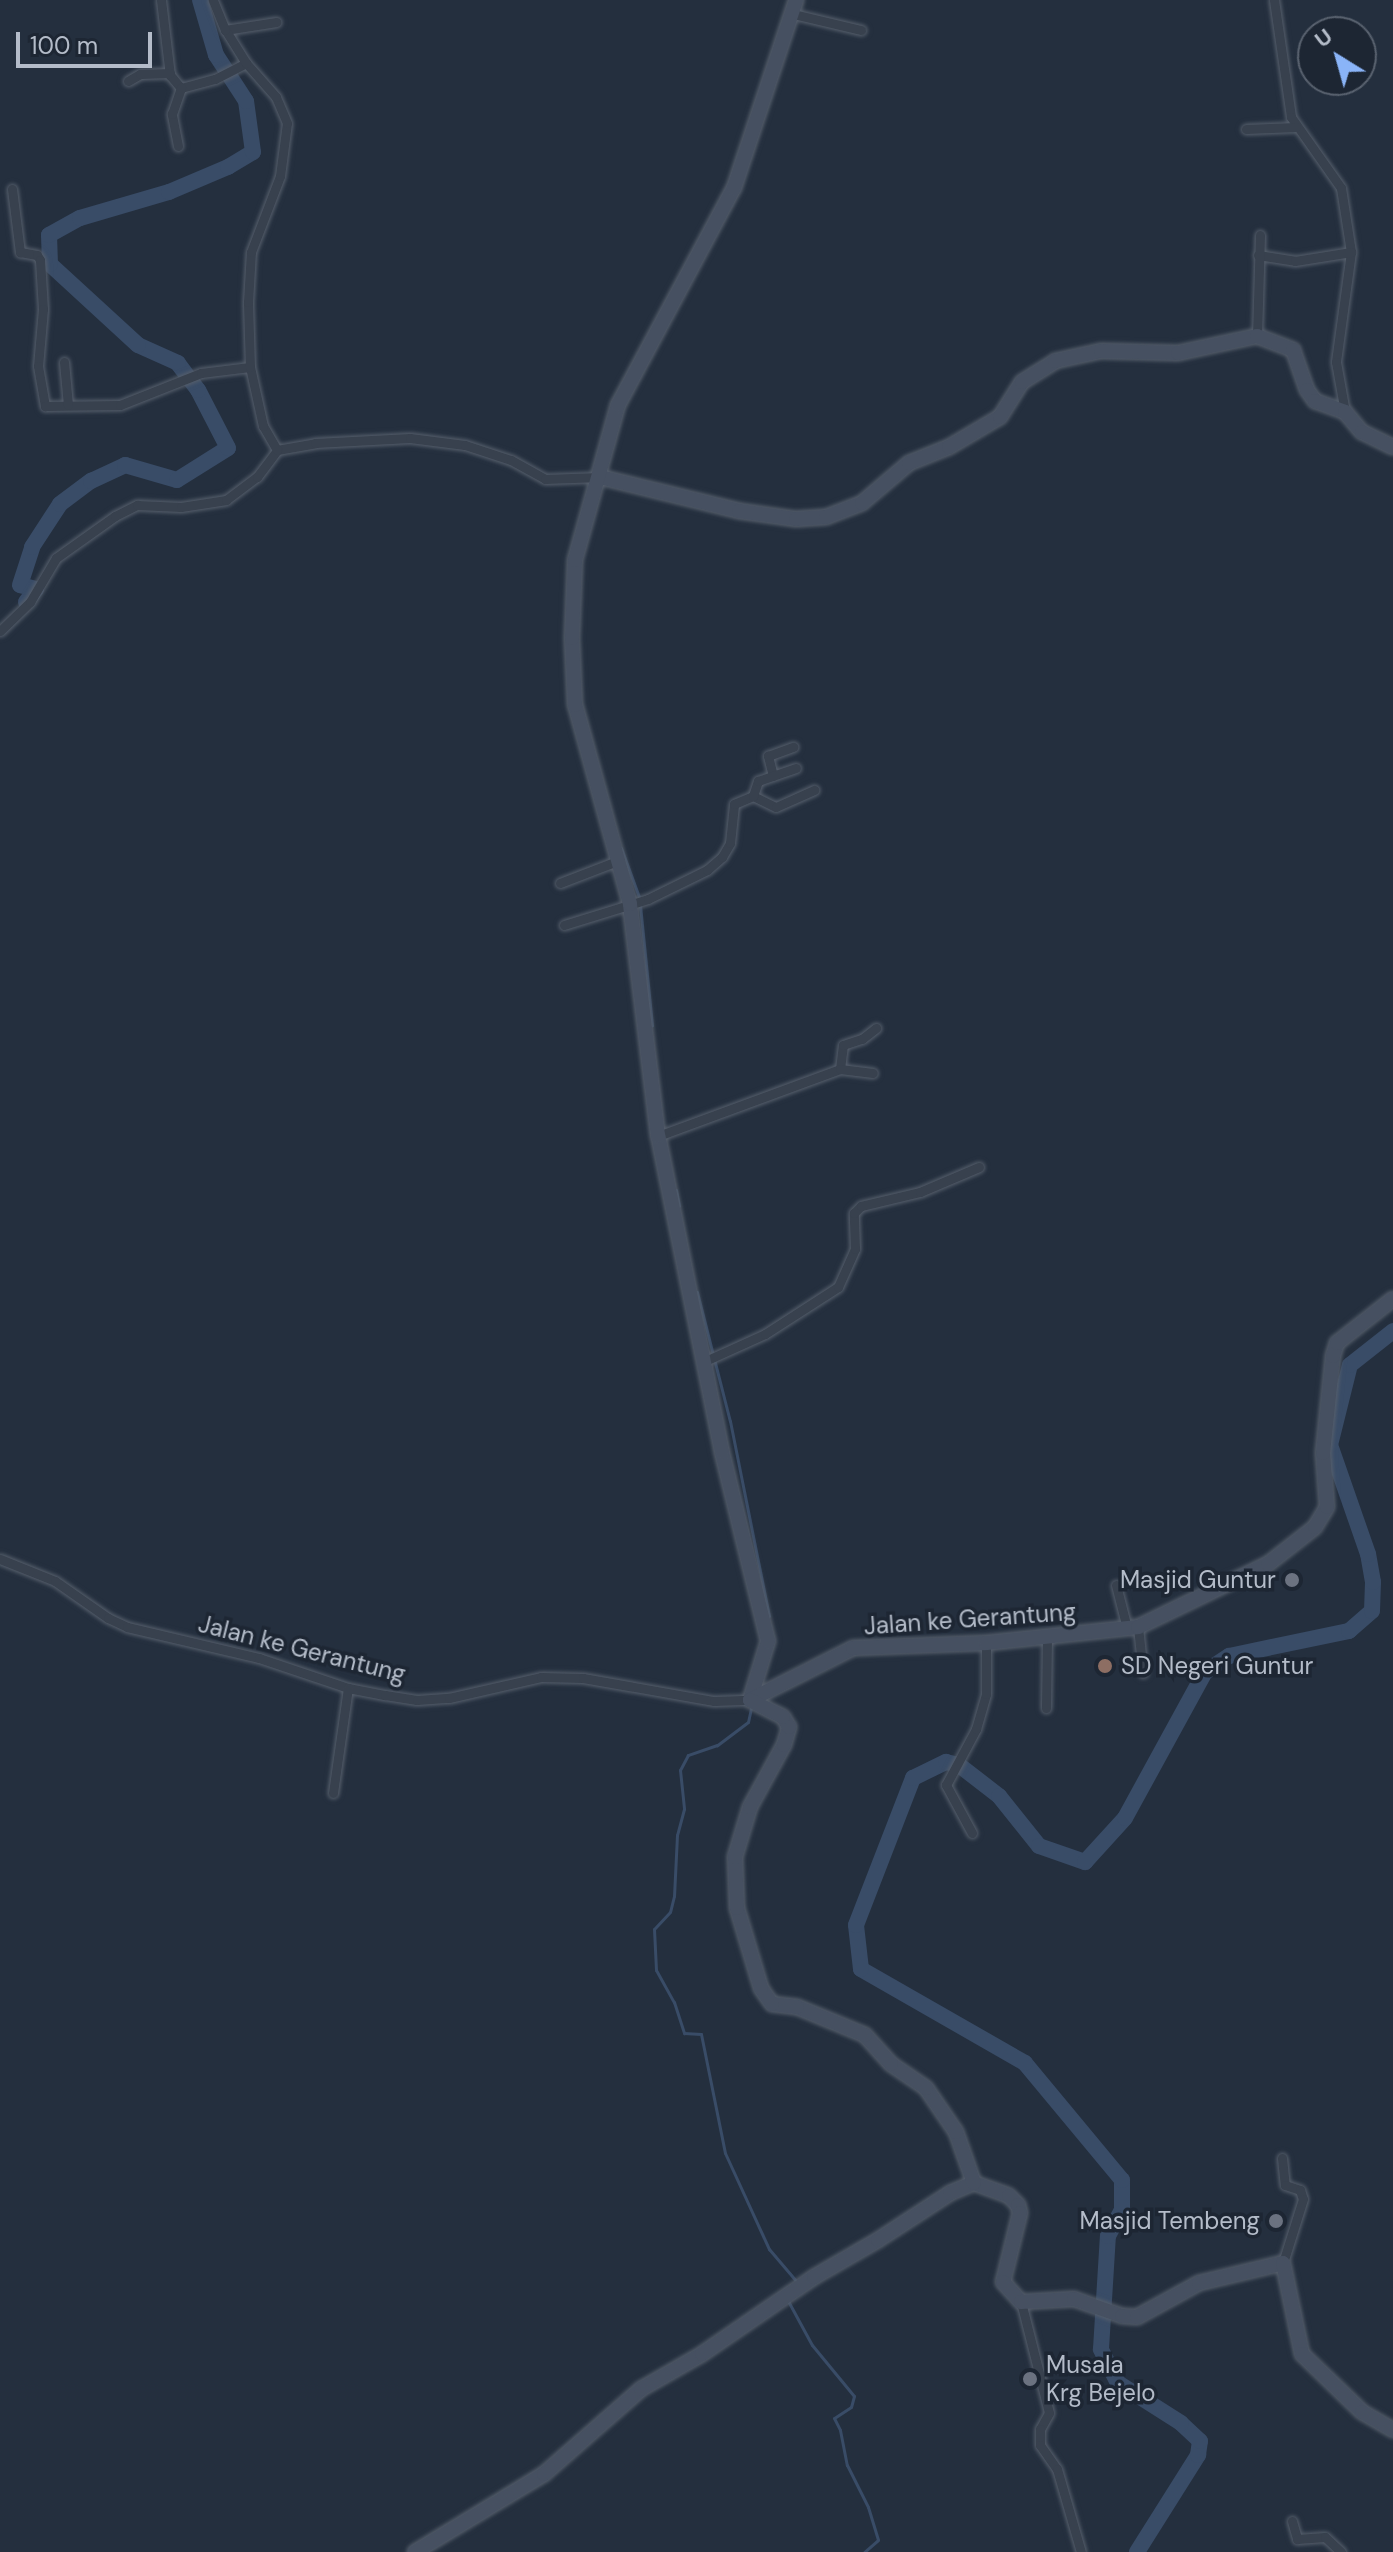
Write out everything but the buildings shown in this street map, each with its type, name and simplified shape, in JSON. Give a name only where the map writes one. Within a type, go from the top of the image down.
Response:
[{"type":"street","points":[[161,0],[171,80],[181,88]]},
{"type":"street","points":[[213,0],[225,30],[246,63],[276,97],[287,123],[280,176],[251,252],[250,367],[263,426],[277,450]]},
{"type":"street","points":[[1274,0],[1291,117],[1340,183],[1351,252],[1336,362],[1345,412],[1362,432],[1393,447]]},
{"type":"street","points":[[861,30],[794,7],[734,188],[618,405],[575,560],[573,685],[579,721],[631,904],[662,1135],[713,1359],[768,1641],[750,1700],[783,1717],[789,1727],[784,1745],[750,1807],[735,1857],[737,1908],[761,1988],[772,2004],[811,2012],[865,2035],[891,2064],[926,2088],[956,2132],[974,2183]]},
{"type":"street","points":[[225,30],[276,22]]},
{"type":"street","points":[[181,88],[215,79],[246,63]]},
{"type":"street","points":[[128,81],[140,74],[170,73]]},
{"type":"street","points":[[178,146],[172,114],[181,88]]},
{"type":"street","points":[[1246,129],[1296,127]]},
{"type":"street","points":[[12,189],[20,252],[37,255],[40,260],[43,290],[38,366],[45,406],[94,408],[120,405],[169,383],[201,373],[250,367]]},
{"type":"street","points":[[1257,336],[1260,235]]},
{"type":"street","points":[[1258,255],[1289,262],[1351,252]]},
{"type":"street","points":[[0,631],[30,602],[56,558],[115,516],[137,505],[181,507],[226,500],[257,477],[277,450],[325,442],[410,438],[476,448],[511,460],[545,479],[600,477],[739,511],[796,519],[826,517],[862,503],[909,463],[949,447],[998,419],[1022,382],[1055,361],[1101,351],[1178,353],[1257,336],[1289,346],[1312,398],[1325,407],[1345,412]]},
{"type":"street","points":[[64,362],[68,405]]},
{"type":"street","points":[[773,776],[768,756],[793,747]]},
{"type":"street","points":[[753,796],[757,782],[796,768]]},
{"type":"street","points":[[564,925],[648,899],[688,881],[718,862],[730,843],[734,804],[753,796],[776,807],[814,790]]},
{"type":"street","points":[[560,883],[620,860]]},
{"type":"street","points":[[840,1069],[843,1045],[862,1039],[876,1028]]},
{"type":"street","points":[[662,1135],[840,1069],[873,1073]]},
{"type":"street","points":[[713,1359],[785,1322],[838,1287],[855,1249],[857,1209],[869,1202],[893,1200],[920,1192],[979,1167]]},
{"type":"street","name":"Jalan ke Gerantung","points":[[0,1559],[55,1581],[127,1627],[270,1661],[348,1688],[417,1700],[460,1696],[533,1677],[583,1678],[714,1701],[750,1700],[853,1648],[986,1643],[1132,1628],[1261,1568],[1322,1519],[1327,1507],[1322,1467],[1333,1356],[1344,1336],[1393,1299]]},
{"type":"street","points":[[1116,1585],[1132,1628],[1143,1673]]},
{"type":"street","points":[[1046,1708],[1047,1638]]},
{"type":"street","points":[[972,1833],[946,1785],[976,1729],[986,1694],[986,1643]]},
{"type":"street","points":[[333,1793],[348,1688]]},
{"type":"street","points":[[1282,2158],[1285,2185],[1300,2190],[1303,2195],[1283,2263],[1302,2354],[1362,2412],[1393,2430]]},
{"type":"street","points":[[415,2552],[569,2456],[613,2411],[641,2389],[702,2354],[814,2277],[950,2193],[974,2183],[1009,2196],[1019,2209],[1003,2282],[1006,2290],[1021,2302],[1049,2413],[1040,2429],[1040,2445],[1057,2469],[1081,2552]]},
{"type":"street","points":[[1021,2302],[1074,2299],[1122,2316],[1137,2317],[1180,2291],[1213,2278],[1283,2263]]},
{"type":"street","points":[[1292,2521],[1297,2539],[1325,2537],[1341,2552]]},
{"type":"waterway","points":[[26,602],[36,589],[20,585],[32,547],[60,504],[91,481],[125,465],[177,480],[228,448],[198,390],[178,363],[138,345],[50,264],[49,235],[80,218],[169,192],[228,167],[253,152],[246,101],[216,55],[200,0]]},
{"type":"waterway","points":[[621,848],[639,897]]},
{"type":"waterway","points":[[640,905],[652,1025]]},
{"type":"waterway","points":[[676,1190],[679,1206]]},
{"type":"waterway","points":[[697,1292],[730,1421],[769,1616]]},
{"type":"waterway","points":[[1137,2552],[1198,2455],[1200,2441],[1181,2423],[1118,2383],[1101,2349],[1108,2236],[1122,2210],[1122,2180],[1025,2063],[861,1969],[856,1925],[913,1778],[946,1762],[959,1765],[999,1796],[1039,1846],[1085,1862],[1125,1818],[1205,1672],[1229,1656],[1349,1631],[1372,1611],[1373,1582],[1368,1554],[1330,1445],[1350,1365],[1393,1331]]},
{"type":"waterway","points":[[751,1708],[748,1722],[717,1745],[688,1755],[680,1770],[684,1809],[677,1835],[674,1896],[670,1912],[654,1929],[656,1970],[674,2002],[684,2033],[701,2034],[725,2153],[769,2249],[797,2282]]},
{"type":"waterway","points":[[787,2299],[812,2345],[854,2396],[851,2407],[834,2418],[840,2430],[847,2465],[868,2507],[878,2540],[864,2552]]},
{"type":"place","name":"Masjid Guntur","points":[[1292,1580]]},
{"type":"place","name":"SD Negeri Guntur","points":[[1105,1666]]},
{"type":"place","name":"Masjid Tembeng","points":[[1276,2221]]},
{"type":"place","name":"Musala Krg Bejelo","points":[[1030,2379]]}]
